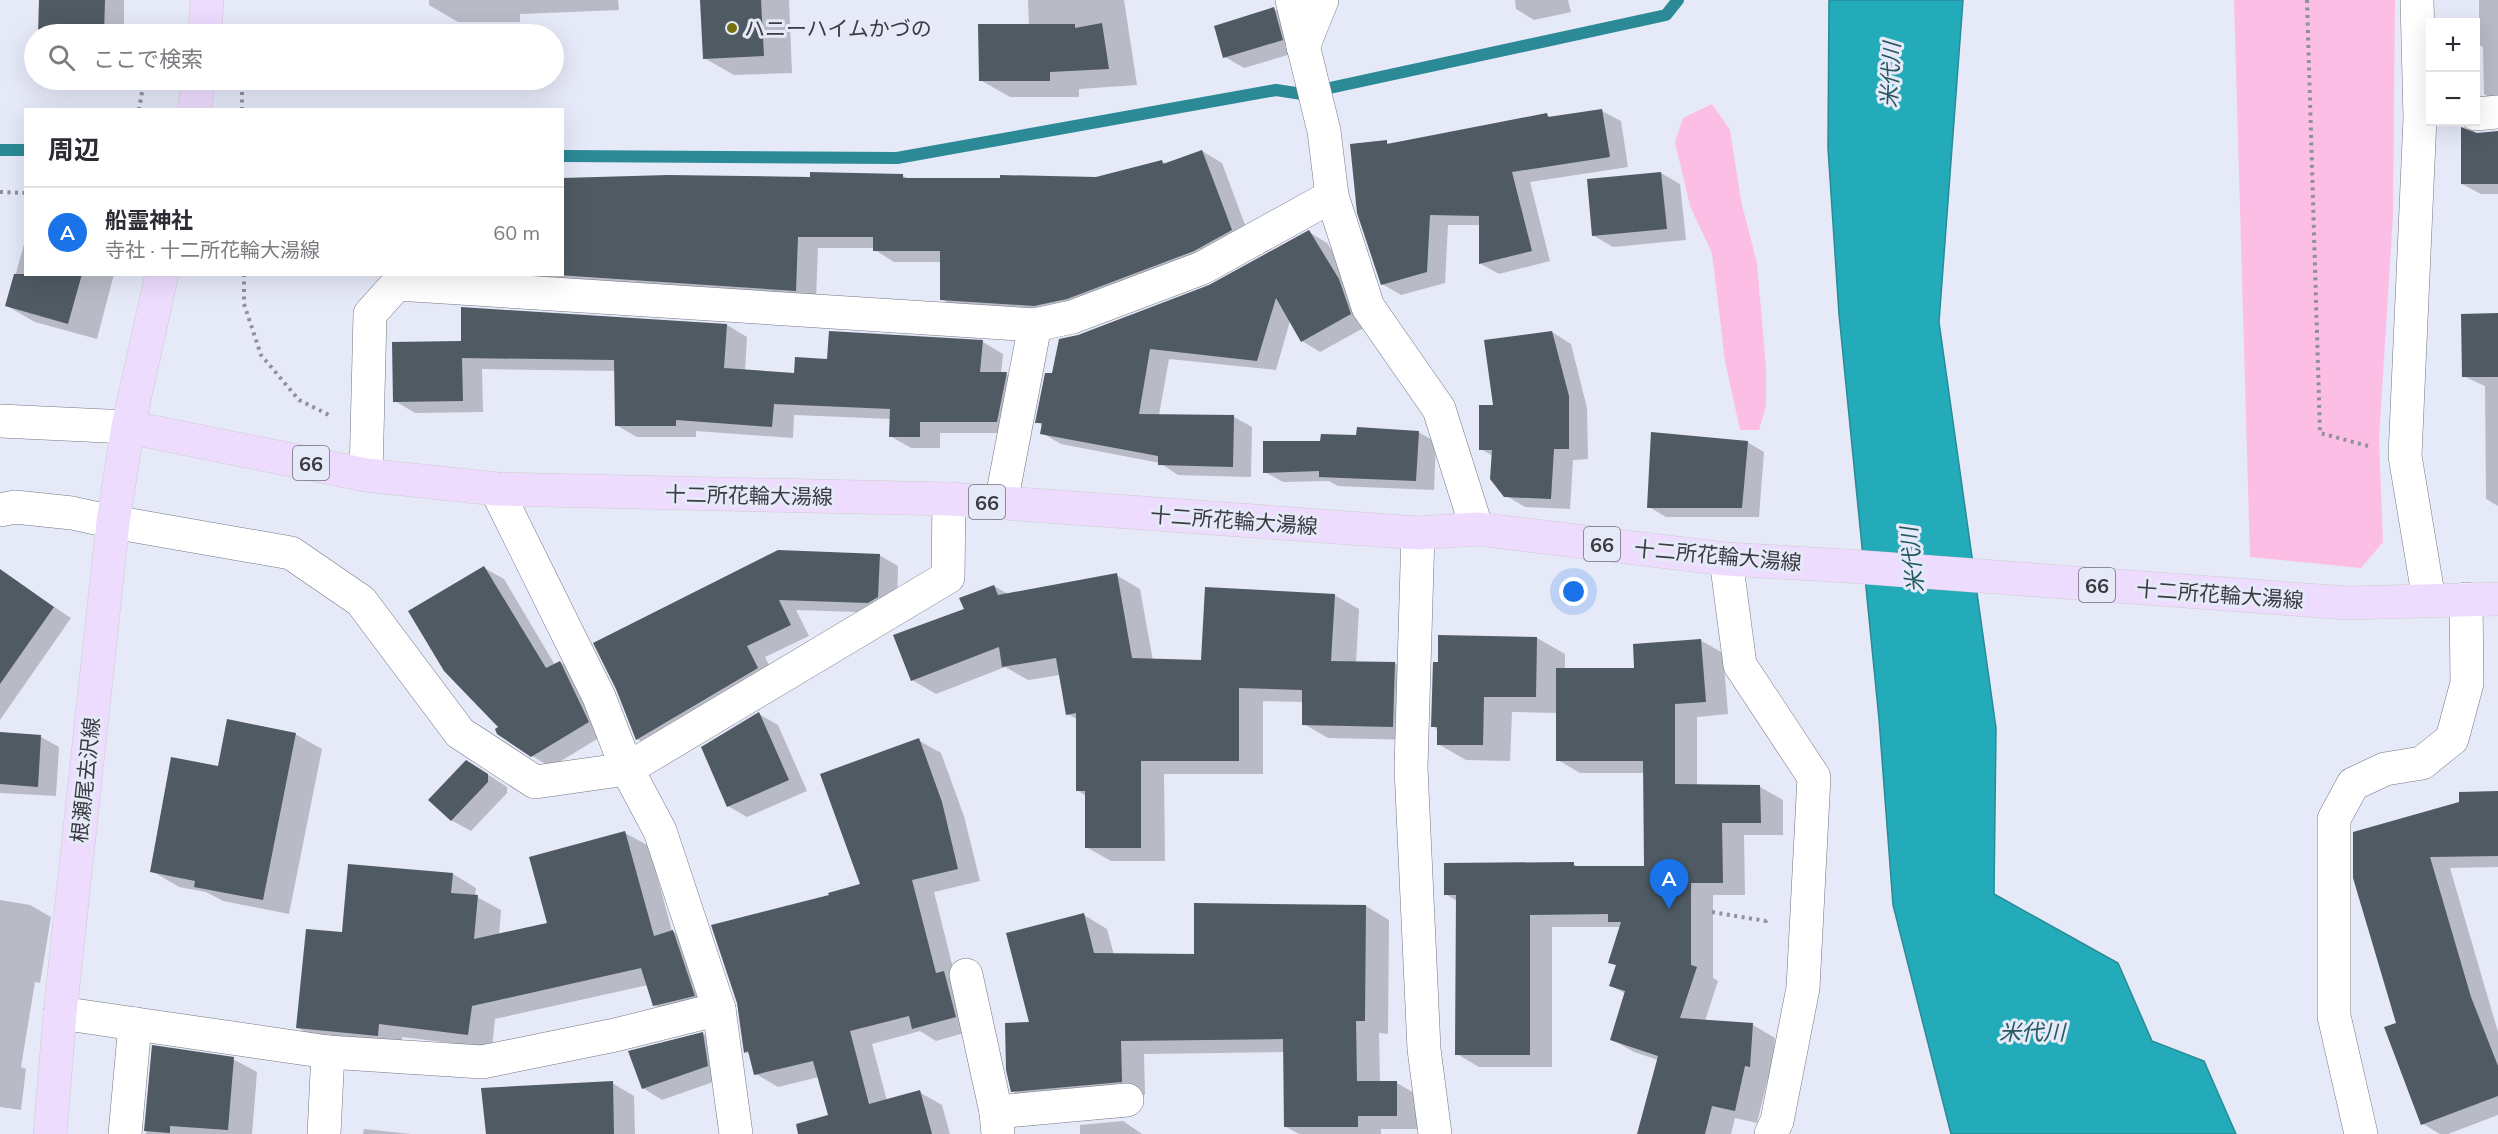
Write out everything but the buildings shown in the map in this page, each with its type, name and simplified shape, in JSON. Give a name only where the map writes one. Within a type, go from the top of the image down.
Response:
[{"type":"main road","points":[[206,24],[207,0]]},
{"type":"main road","points":[[194,108],[197,90]]},
{"type":"main road","points":[[128,427],[162,276]]},
{"type":"main road","name":"十二所花輪大湯線","points":[[128,427],[366,475],[496,489],[949,499],[1418,532],[1477,529],[1726,559],[2347,603],[2498,599]]},
{"type":"main road","name":"根瀬尾去沢線","points":[[50,1134],[60,1013],[114,522],[128,427]]},
{"type":"street","points":[[1292,0],[1324,131],[1332,196],[1368,307],[1439,409],[1477,529]]},
{"type":"street","points":[[1303,47],[1322,0]]},
{"type":"street","points":[[2417,0],[2425,118],[2405,456],[2429,600]]},
{"type":"street","points":[[2480,114],[2498,112]]},
{"type":"street","points":[[366,475],[370,314],[397,285],[1035,325],[1072,317],[1202,268],[1332,196]]},
{"type":"street","points":[[1001,503],[1035,325]]},
{"type":"street","points":[[0,421],[128,427]]},
{"type":"street","points":[[496,489],[599,697],[627,769],[660,831],[719,1009],[736,1134]]},
{"type":"street","points":[[0,510],[15,507],[72,513],[291,553],[361,601],[460,733],[536,782],[627,769],[948,577],[949,499]]},
{"type":"street","points":[[1418,532],[1411,768],[1424,1049],[1435,1134]]},
{"type":"street","points":[[1726,559],[1740,665],[1814,777],[1803,988],[1777,1121],[1771,1134]]},
{"type":"street","points":[[2361,1134],[2334,1016],[2334,819],[2353,784],[2385,769],[2422,763],[2452,739],[2467,683],[2466,599]]},
{"type":"street","points":[[966,975],[997,1123],[1127,1100]]},
{"type":"street","points":[[60,1013],[328,1052],[482,1062],[615,1035],[719,1009]]},
{"type":"street","points":[[125,1134],[135,1024]]},
{"type":"street","points":[[324,1134],[328,1052]]},
{"type":"path","points":[[2307,0],[2320,433],[2405,456]]},
{"type":"path","points":[[139,108],[142,90]]},
{"type":"path","points":[[242,90],[242,108]]},
{"type":"path","points":[[0,192],[24,193]]},
{"type":"path","points":[[244,276],[244,304],[261,355],[299,400],[367,435]]},
{"type":"path","points":[[1712,912],[1766,921],[1768,910]]},
{"type":"shaded area","points":[[2234,0],[2395,0],[2393,215],[2379,439],[2383,542],[2361,568],[2250,557]]},
{"type":"shaded area","points":[[1712,104],[1730,130],[1741,201],[1757,263],[1766,368],[1766,406],[1759,430],[1740,430],[1725,361],[1712,253],[1690,206],[1675,142],[1683,118]]},
{"type":"water","name":"米代川","points":[[1829,0],[1963,0],[1939,322],[1996,728],[1994,894],[2118,963],[2152,1041],[2204,1061],[2236,1134],[1951,1134],[1893,905],[1879,719],[1839,314],[1828,148]]},
{"type":"waterway","points":[[564,156],[897,158],[1276,90],[1302,94],[1666,15],[1678,0]]},
{"type":"waterway","points":[[0,150],[24,150]]},
{"type":"place","name":"ハニーハイムかづの","points":[[732,28]]},
{"type":"place","name":"船霊神社","points":[[1669,909]]}]
